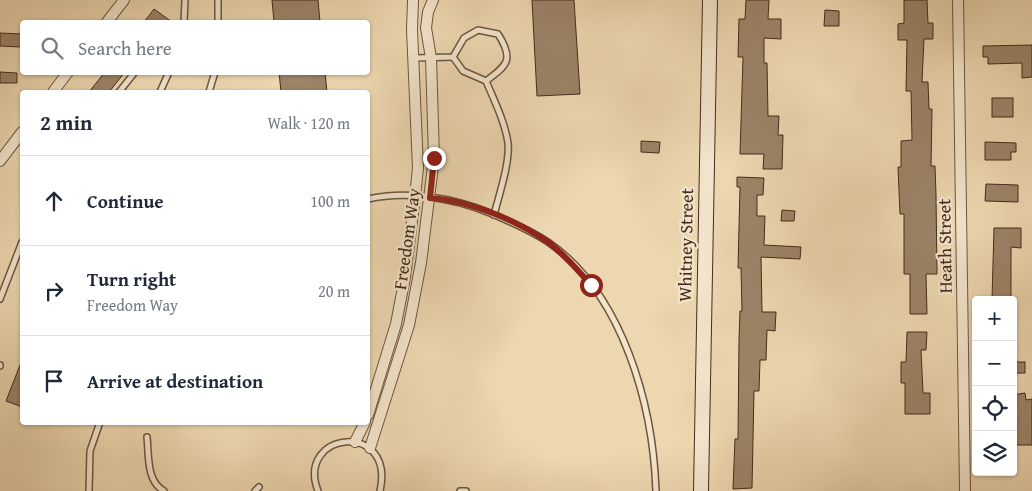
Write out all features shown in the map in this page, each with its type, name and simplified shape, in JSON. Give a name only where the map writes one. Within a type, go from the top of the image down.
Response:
[{"type":"street","points":[[109,20],[124,0]]},
{"type":"street","name":"Freedom Way","points":[[370,408],[396,324],[405,277],[415,197],[418,168],[415,58],[412,30],[413,0]]},
{"type":"street","name":"Freedom Way","points":[[370,448],[409,325],[418,285],[434,158],[431,58],[426,28],[428,12],[433,0]]},
{"type":"street","name":"Whitney Street","points":[[701,491],[710,0]]},
{"type":"street","name":"Heath Street","points":[[958,0],[964,491]]},
{"type":"street","points":[[54,90],[66,75]]},
{"type":"street","points":[[0,161],[20,135]]},
{"type":"street","points":[[355,442],[364,425]]},
{"type":"lane","points":[[184,20],[185,0]]},
{"type":"lane","points":[[218,0],[218,20]]},
{"type":"lane","points":[[454,57],[464,38],[478,30],[498,34],[507,48],[508,59],[502,70],[486,81]]},
{"type":"lane","points":[[415,58],[454,57]]},
{"type":"lane","points":[[454,57],[463,71],[486,81],[495,101],[508,144],[503,178],[494,215]]},
{"type":"lane","points":[[121,90],[133,75]]},
{"type":"lane","points":[[161,90],[168,75]]},
{"type":"lane","points":[[210,90],[214,75]]},
{"type":"lane","points":[[370,198],[379,196],[430,198],[474,206],[548,242],[566,258],[591,285],[618,326],[629,350],[646,410],[656,491]]},
{"type":"lane","points":[[0,299],[20,247]]},
{"type":"lane","points":[[89,491],[90,451],[99,425]]},
{"type":"lane","points":[[146,437],[150,473],[164,491]]},
{"type":"lane","points":[[318,491],[314,481],[315,466],[319,456],[337,443],[355,442],[370,448],[382,466],[383,473],[380,491]]},
{"type":"lane","points":[[460,491],[466,491]]},
{"type":"building","points":[[272,0],[318,0],[320,20],[274,20]]},
{"type":"building","points":[[532,0],[574,0],[580,94],[537,96]]},
{"type":"building","points":[[746,0],[769,0],[768,19],[781,19],[781,39],[764,38],[764,63],[767,63],[768,116],[779,116],[778,135],[783,135],[782,169],[763,169],[764,154],[740,154],[743,57],[738,57],[739,19],[745,19]]},
{"type":"building","points":[[904,0],[927,0],[928,23],[933,23],[933,39],[924,39],[922,82],[928,82],[929,109],[932,109],[931,166],[935,166],[936,195],[937,274],[926,274],[927,314],[910,314],[910,274],[904,274],[904,214],[900,214],[898,167],[901,167],[901,141],[912,140],[911,91],[906,91],[907,40],[898,40],[898,24],[904,23]]},
{"type":"building","points":[[154,9],[169,20],[146,20]]},
{"type":"building","points":[[825,10],[839,11],[839,26],[824,26]]},
{"type":"building","points":[[0,33],[20,34],[20,47],[0,46]]},
{"type":"building","points":[[1032,45],[1032,77],[1022,78],[1022,63],[988,64],[988,57],[983,57],[983,46]]},
{"type":"building","points":[[0,72],[17,73],[17,83],[0,83]]},
{"type":"building","points":[[103,75],[123,75],[111,90],[91,90]]},
{"type":"building","points":[[279,75],[325,75],[327,90],[281,90]]},
{"type":"building","points":[[992,98],[1013,98],[1013,117],[992,117]]},
{"type":"building","points":[[641,141],[660,142],[659,153],[641,152]]},
{"type":"building","points":[[985,142],[1016,143],[1016,152],[1011,152],[1011,160],[985,160]]},
{"type":"building","points":[[737,177],[764,178],[763,195],[757,195],[757,216],[765,216],[764,245],[801,247],[800,259],[761,257],[762,312],[776,312],[775,331],[767,330],[766,360],[760,360],[759,391],[754,391],[752,488],[733,489],[735,439],[738,439],[739,340],[740,311],[742,311],[741,268],[738,268],[740,187],[737,187]]},
{"type":"building","points":[[986,184],[1018,185],[1018,202],[985,201]]},
{"type":"building","points":[[782,210],[795,211],[794,221],[781,221]]},
{"type":"building","points":[[994,228],[1021,228],[1021,248],[1011,247],[1011,296],[992,296]]},
{"type":"building","points":[[907,332],[927,332],[926,350],[921,350],[923,393],[930,393],[930,414],[905,414],[905,383],[901,383],[901,362],[906,362]]},
{"type":"building","points":[[1017,362],[1025,362],[1025,373],[1017,373]]},
{"type":"building","points":[[20,365],[20,406],[6,401]]},
{"type":"building","points":[[1025,393],[1026,400],[1032,399],[1032,445],[1017,445],[1017,394]]},
{"type":"route","points":[[434,158],[430,198],[474,206],[548,242],[591,285]]}]
